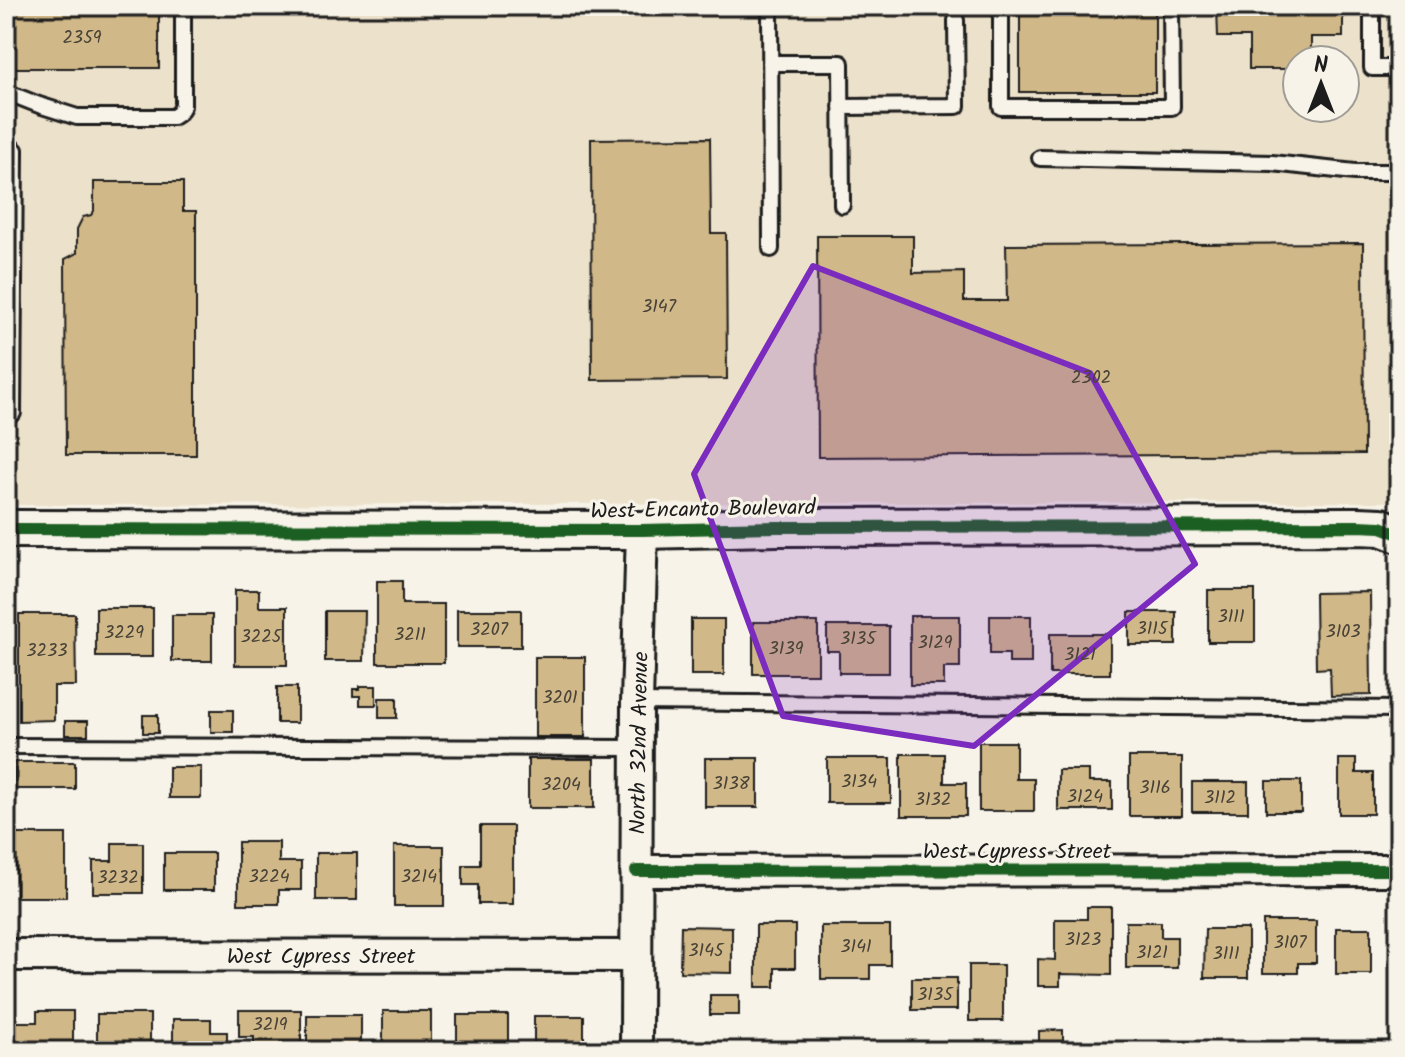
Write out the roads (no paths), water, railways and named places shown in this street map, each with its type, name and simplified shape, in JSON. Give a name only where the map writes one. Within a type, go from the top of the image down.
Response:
[{"type":"street","name":"West Encanto Boulevard","points":[[6,529],[642,530],[1358,526],[1381,527],[1399,534]]},
{"type":"street","name":"North 32nd Avenue","points":[[636,1051],[637,702],[642,530]]},
{"type":"street","name":"West Cypress Street","points":[[636,871],[1399,870]]},
{"type":"street","name":"West Cypress Street","points":[[6,955],[636,956]]},
{"type":"lane","points":[[6,92],[77,117],[173,117],[183,106],[183,6]]},
{"type":"lane","points":[[770,6],[771,249]]},
{"type":"lane","points":[[1001,6],[1001,107],[1172,107],[1171,6]]},
{"type":"lane","points":[[1372,6],[1372,68],[1399,68]]},
{"type":"lane","points":[[841,107],[957,106],[956,20]]},
{"type":"lane","points":[[770,63],[841,63],[842,205]]},
{"type":"lane","points":[[6,144],[15,150],[13,413],[6,413]]},
{"type":"lane","points":[[1040,158],[1272,163],[1355,172],[1399,172]]},
{"type":"lane","points":[[637,702],[1399,709]]},
{"type":"lane","points":[[6,746],[637,748]]}]
